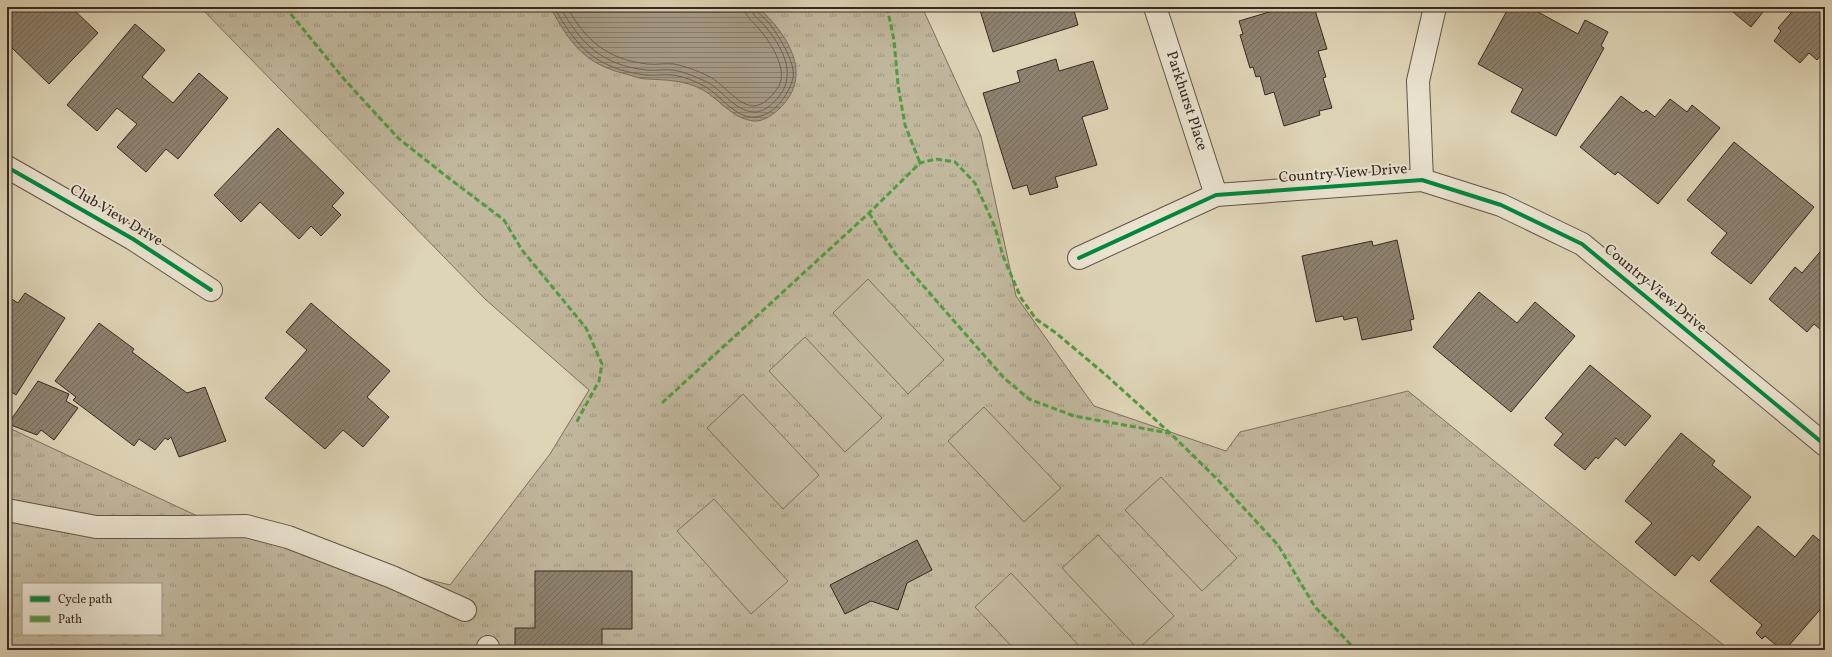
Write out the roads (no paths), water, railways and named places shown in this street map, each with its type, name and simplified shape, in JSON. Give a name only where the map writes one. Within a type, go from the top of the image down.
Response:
[{"type":"street","name":"Parkhurst Place","points":[[1155,7],[1216,195]]},
{"type":"street","points":[[1422,180],[1418,81],[1435,7]]},
{"type":"street","name":"Club View Drive","points":[[7,167],[133,239],[211,290]]},
{"type":"street","name":"Country View Drive","points":[[1079,258],[1216,195],[1422,180],[1501,205],[1582,244],[1825,445]]},
{"type":"street","points":[[7,510],[96,526],[246,526],[288,537],[392,577],[466,610]]},
{"type":"water","points":[[550,7],[758,7],[778,29],[793,54],[796,68],[795,82],[790,95],[775,113],[757,121],[746,120],[733,113],[703,90],[689,84],[675,81],[639,78],[611,70],[599,64],[589,58],[572,41],[564,31]]}]
